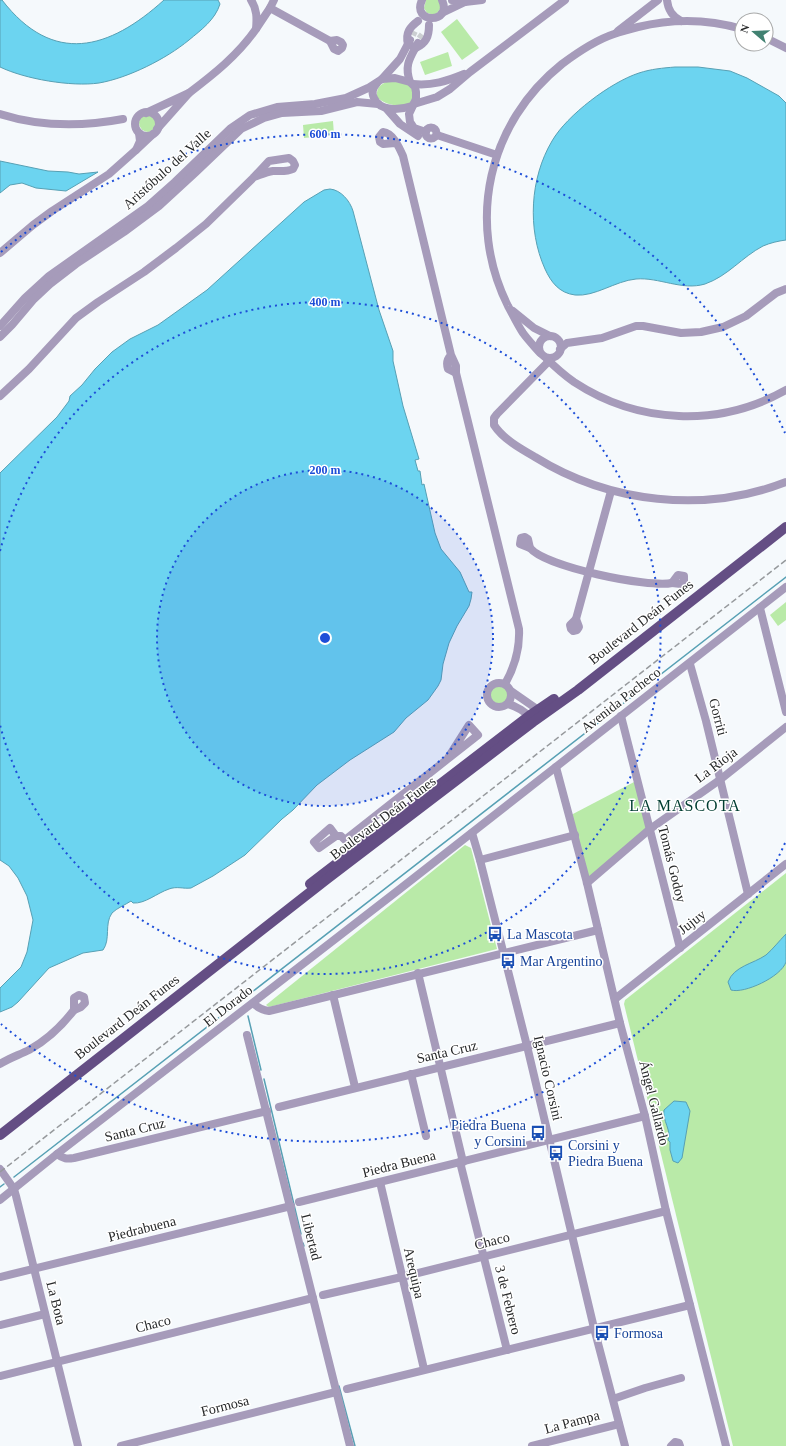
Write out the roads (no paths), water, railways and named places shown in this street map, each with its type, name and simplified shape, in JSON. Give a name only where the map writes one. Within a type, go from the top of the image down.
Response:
[{"type":"main road","name":"Boulevard Deán Funes","points":[[0,1135],[786,520]]},
{"type":"main road","name":"Boulevard Deán Funes","points":[[0,1126],[352,851],[535,716],[578,690],[786,527]]},
{"type":"street","points":[[251,0],[255,8],[256,28]]},
{"type":"street","points":[[0,254],[33,225],[109,174],[136,150],[156,131],[189,93],[225,65],[246,42],[274,0]]},
{"type":"street","points":[[442,0],[444,5],[442,13]]},
{"type":"street","points":[[452,0],[465,2],[482,0]]},
{"type":"street","points":[[386,108],[397,109],[413,105],[444,93],[564,0]]},
{"type":"street","points":[[408,44],[420,17],[421,1]]},
{"type":"street","points":[[406,124],[416,92],[407,69],[421,37],[432,22],[442,13],[465,2]]},
{"type":"street","points":[[654,3],[649,15],[652,20],[660,23],[665,21],[669,16],[668,5]]},
{"type":"street","points":[[681,21],[675,17],[668,5],[663,3],[654,3],[614,34],[583,49],[570,58],[542,82],[518,111],[497,155],[491,175],[488,194],[487,228],[489,249],[496,277],[509,308],[522,332],[545,357],[560,371],[582,387],[618,404],[650,413],[682,417],[720,414],[757,404],[786,390]]},
{"type":"street","points":[[270,8],[330,41]]},
{"type":"street","points":[[420,17],[427,18],[432,22]]},
{"type":"street","points":[[408,44],[407,35],[409,28],[420,17]]},
{"type":"street","points":[[614,34],[660,23],[681,21],[716,23],[734,27]]},
{"type":"street","points":[[416,48],[426,41],[432,22]]},
{"type":"street","points":[[774,42],[786,48]]},
{"type":"street","points":[[408,44],[416,48]]},
{"type":"street","name":"Aristóbulo del Valle","points":[[0,326],[25,298],[49,276],[148,206],[239,122],[250,116],[277,107],[315,104],[346,98],[357,94],[379,81],[397,64],[408,44]]},
{"type":"street","points":[[470,72],[435,84],[412,83],[395,78],[379,81],[373,91],[373,96],[378,104],[386,108],[406,124],[426,135],[429,128],[432,128],[437,134],[497,155]]},
{"type":"street","points":[[135,124],[143,114],[189,93]]},
{"type":"street","name":"Aristóbulo del Valle","points":[[0,337],[34,299],[50,284],[159,206],[192,177],[241,129],[264,118],[282,113],[321,111],[357,102],[378,104]]},
{"type":"street","points":[[0,114],[32,122],[58,125],[95,124],[150,113],[157,118],[158,125],[156,131],[145,136],[139,133]]},
{"type":"street","points":[[123,119],[135,124],[139,133],[140,141],[136,150]]},
{"type":"street","points":[[395,142],[403,156],[451,355],[446,364],[448,368],[456,373],[519,629],[518,651],[508,687],[511,698],[508,704]]},
{"type":"street","points":[[0,396],[29,369],[83,312],[144,272],[176,248],[206,224],[254,177]]},
{"type":"street","points":[[545,357],[552,358],[567,343],[602,338],[636,326],[681,333],[712,330],[723,327],[741,319],[757,309],[776,293],[786,289]]},
{"type":"street","points":[[509,308],[534,328],[553,337],[573,342]]},
{"type":"street","points":[[545,357],[539,347],[541,340],[546,337],[553,337],[560,343],[557,360],[560,371]]},
{"type":"street","points":[[545,357],[497,414],[494,418],[494,425],[499,432],[546,464],[586,483],[611,491],[638,496],[686,501],[708,500],[758,492],[786,482]]},
{"type":"street","points":[[576,619],[611,491]]},
{"type":"street","points":[[530,548],[542,556],[589,572],[650,584],[672,583]]},
{"type":"street","name":"Avenida Pacheco","points":[[472,833],[690,664],[786,587]]},
{"type":"street","points":[[760,608],[786,712]]},
{"type":"street","name":"Gorriti","points":[[690,664],[721,779],[748,894]]},
{"type":"street","points":[[501,682],[508,687],[535,716],[508,704],[496,707],[489,702],[486,694],[489,687],[493,684],[501,682]]},
{"type":"street","name":"Tomás Godoy","points":[[622,716],[680,948]]},
{"type":"street","name":"La Rioja","points":[[587,883],[650,829],[721,779],[786,727]]},
{"type":"street","points":[[345,840],[448,758]]},
{"type":"street","name":"Ángel Gallardo","points":[[556,767],[575,835],[666,1211],[726,1446]]},
{"type":"street","name":"Ignacio Corsini","points":[[472,833],[527,1046],[594,1328],[624,1446]]},
{"type":"street","name":"El Dorado","points":[[0,1200],[57,1154],[472,833]]},
{"type":"street","points":[[480,860],[575,835]]},
{"type":"street","points":[[336,836],[341,836],[352,851]]},
{"type":"street","name":"Jujuy","points":[[615,1000],[786,864]]},
{"type":"street","points":[[253,1003],[257,1007],[269,1011],[418,973],[598,930]]},
{"type":"street","name":"3 de Febrero","points":[[418,973],[483,1256],[507,1350]]},
{"type":"street","points":[[333,995],[356,1087]]},
{"type":"street","points":[[0,1064],[29,1050],[49,1036],[65,1022],[74,1010]]},
{"type":"street","name":"Santa Cruz","points":[[280,1107],[620,1023]]},
{"type":"street","name":"Libertad","points":[[247,1035],[350,1446]]},
{"type":"street","points":[[412,1074],[426,1136]]},
{"type":"street","name":"Santa Cruz","points":[[57,1154],[62,1158],[74,1158],[266,1111]]},
{"type":"street","name":"Piedra Buena","points":[[299,1202],[644,1116]]},
{"type":"street","name":"La Bota","points":[[0,1169],[14,1189],[78,1446]]},
{"type":"street","name":"Arequipa","points":[[380,1182],[424,1369]]},
{"type":"street","name":"Piedrabuena","points":[[0,1276],[291,1206]]},
{"type":"street","name":"Chaco","points":[[323,1295],[402,1277],[666,1211]]},
{"type":"street","name":"Chaco","points":[[0,1376],[313,1298]]},
{"type":"street","points":[[347,1389],[690,1305]]},
{"type":"street","points":[[0,1326],[45,1314]]},
{"type":"street","points":[[613,1398],[681,1378]]},
{"type":"street","name":"Formosa","points":[[121,1446],[336,1392]]},
{"type":"street","name":"La Pampa","points":[[532,1446],[619,1424]]},
{"type":"street","points":[[671,1446],[675,1442],[679,1443],[680,1446]]},
{"type":"water","points":[[0,0],[2,0],[21,21],[41,35],[61,42],[82,44],[102,39],[123,30],[143,17],[164,0],[218,0],[220,4],[215,15],[203,28],[180,47],[158,61],[122,77],[99,83],[75,84],[48,81],[22,75],[0,67]]},
{"type":"water","points":[[675,67],[698,67],[730,71],[747,78],[779,96],[786,103],[786,240],[774,242],[755,250],[721,276],[705,284],[688,286],[653,280],[636,279],[628,280],[590,294],[575,295],[564,292],[556,286],[547,274],[539,254],[535,237],[535,187],[545,155],[552,141],[568,121],[579,110],[603,92],[628,77],[639,73]]},
{"type":"water","points":[[0,161],[48,171],[79,174],[98,172],[66,191],[36,188],[22,183],[10,185],[0,193]]},
{"type":"water","points":[[330,189],[338,191],[350,203],[353,211],[379,310],[393,351],[393,361],[403,406],[419,459],[415,460],[418,471],[420,471],[422,485],[424,484],[435,533],[441,549],[460,572],[469,592],[472,592],[469,606],[449,643],[443,664],[441,680],[428,700],[406,718],[394,732],[350,760],[317,785],[245,855],[213,876],[191,888],[172,888],[142,902],[133,903],[131,901],[116,910],[112,913],[108,922],[107,941],[103,950],[83,953],[49,968],[18,1002],[12,1007],[0,1012],[0,988],[21,967],[27,952],[33,920],[27,896],[18,878],[9,866],[0,860],[0,473],[57,417],[69,401],[70,396],[112,352],[130,339],[158,325],[207,290],[304,202],[324,190]]},
{"type":"water","points":[[786,934],[786,962],[783,968],[770,979],[753,987],[737,991],[731,990],[728,982],[735,972],[766,955]]},
{"type":"water","points":[[674,1101],[686,1102],[690,1111],[682,1158],[678,1163],[673,1161],[670,1150],[670,1142],[668,1140],[669,1133],[664,1118],[664,1110]]},
{"type":"waterway","points":[[14,1177],[786,577]]},
{"type":"waterway","points":[[248,1016],[261,1070]]},
{"type":"waterway","points":[[264,1079],[301,1234]]},
{"type":"waterway","points":[[0,1187],[4,1184]]},
{"type":"waterway","points":[[339,1386],[355,1446]]},
{"type":"tunnel","points":[[412,35],[414,31]]},
{"type":"tunnel","points":[[420,39],[423,35]]},
{"type":"railway","points":[[0,1172],[786,560]]},
{"type":"place","name":"La Mascota","points":[[495,934]]},
{"type":"place","name":"Mar Argentino","points":[[508,961]]},
{"type":"place","name":"Piedra Buena y Corsini","points":[[538,1133]]},
{"type":"place","name":"Corsini y Piedra Buena","points":[[556,1153]]},
{"type":"place","name":"Formosa","points":[[602,1333]]},
{"type":"district","name":"LA MASCOTA","points":[[685,805]]}]
